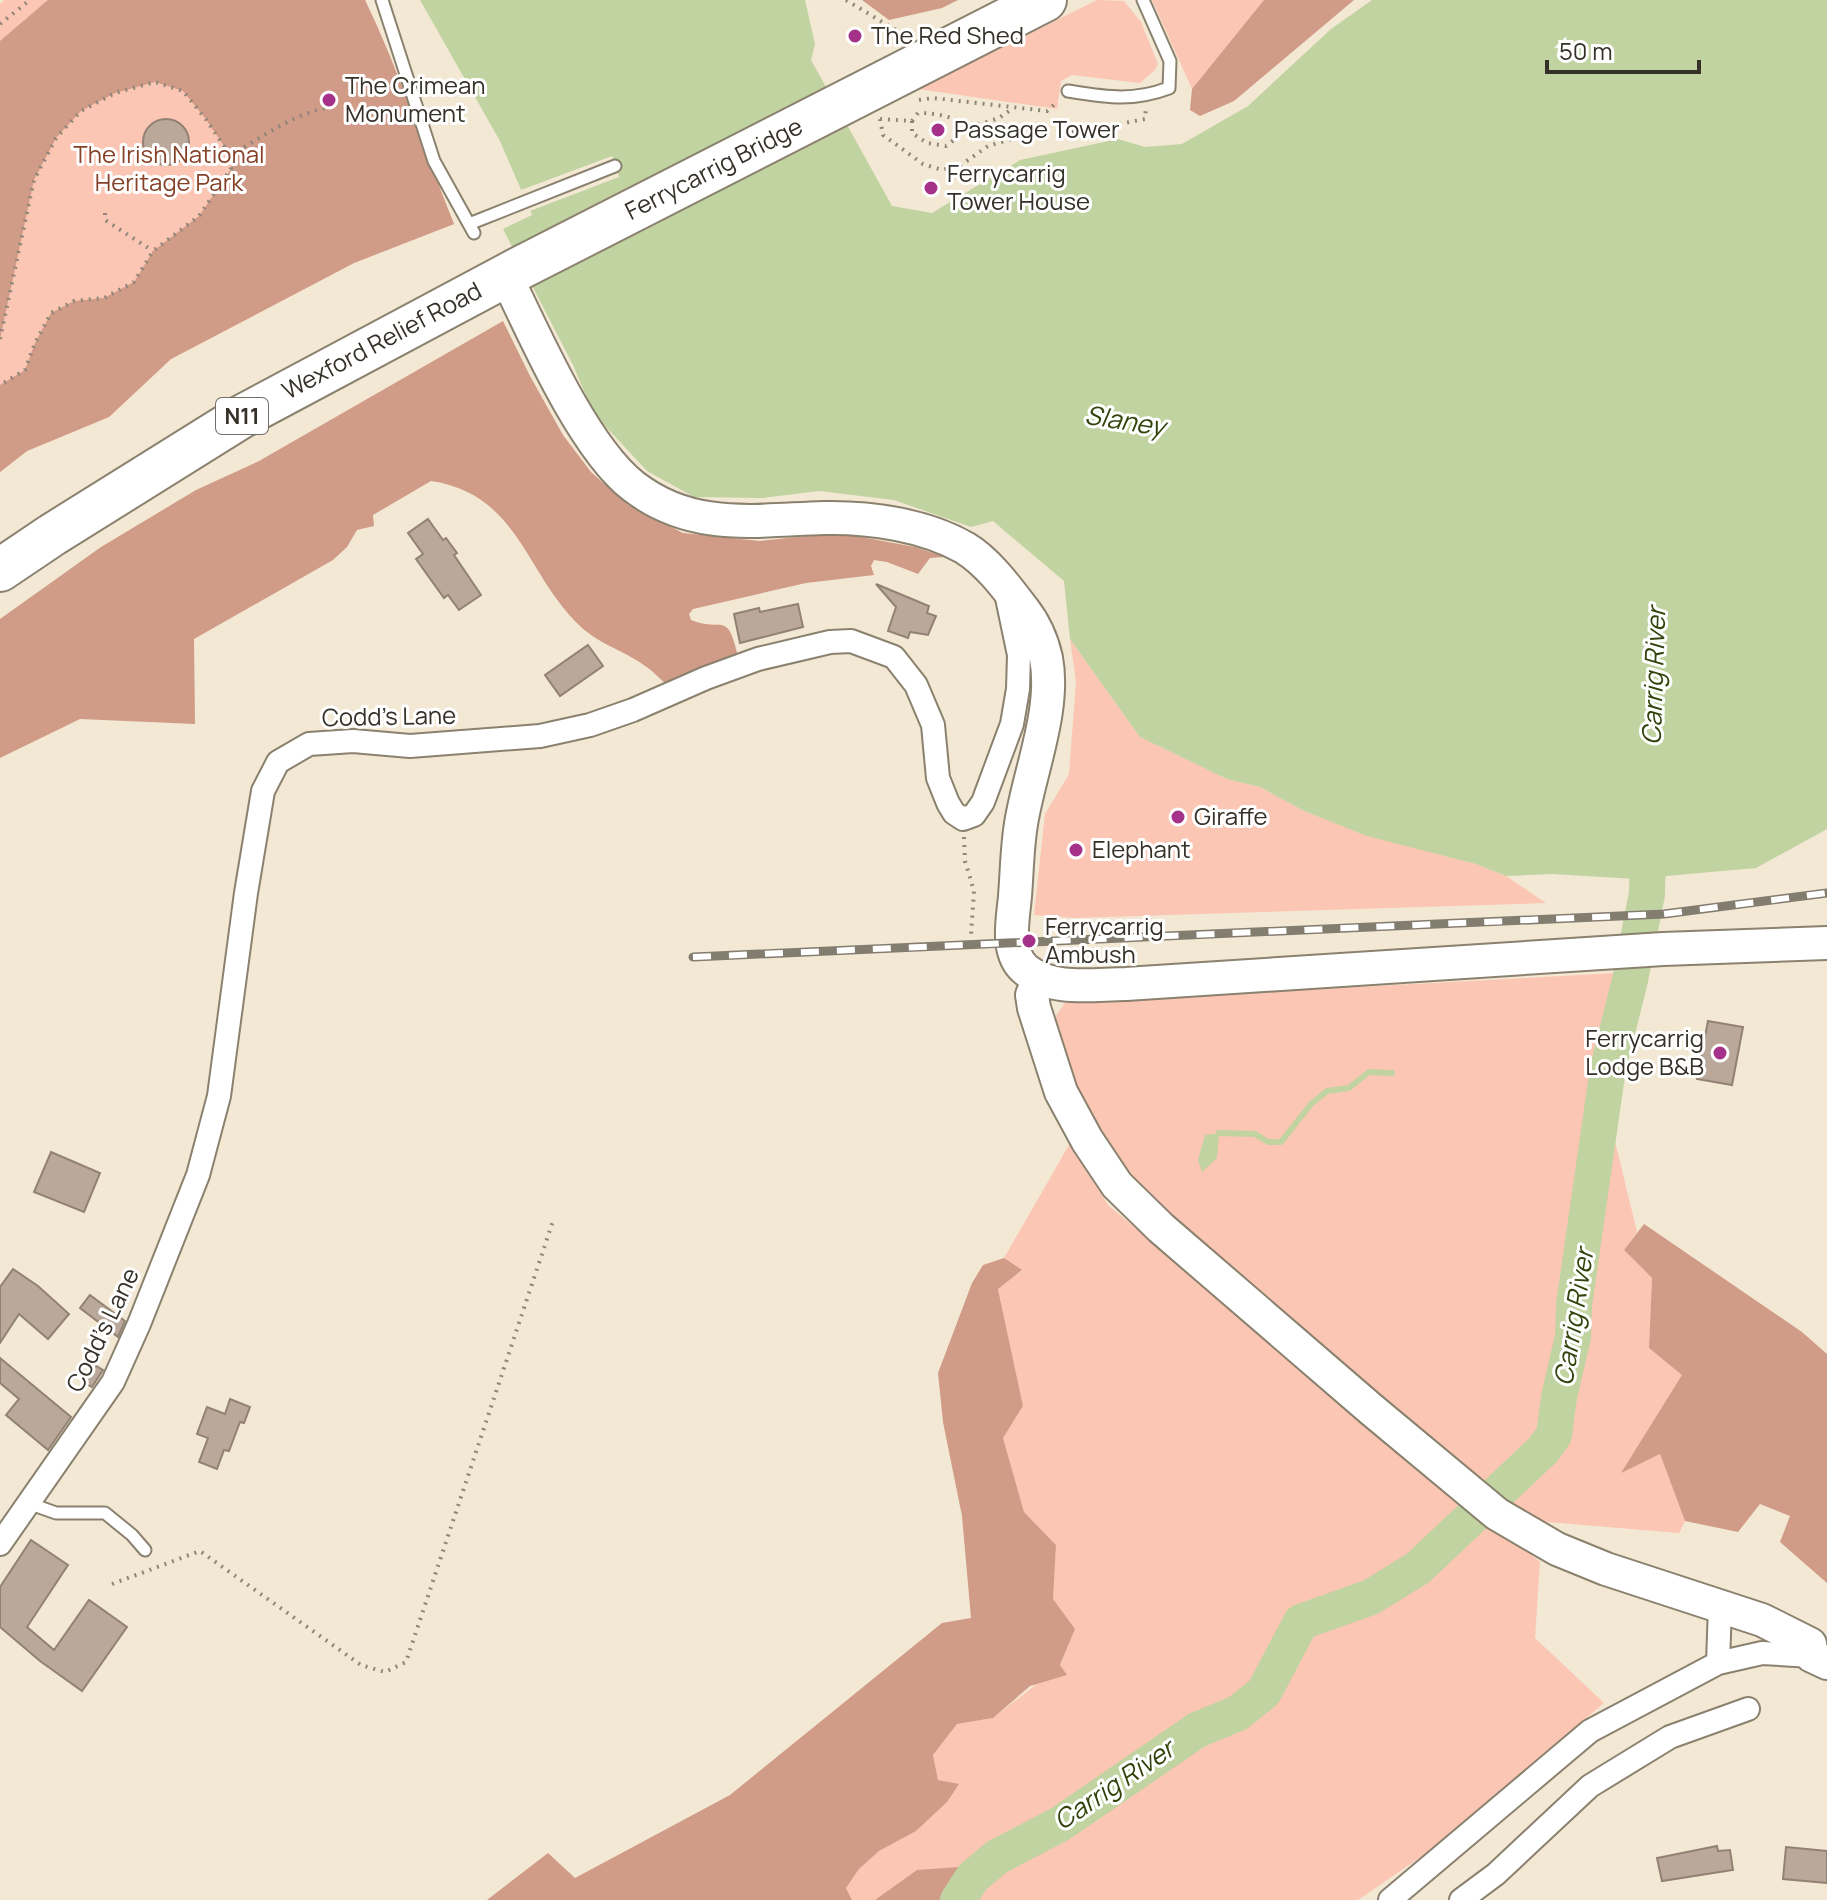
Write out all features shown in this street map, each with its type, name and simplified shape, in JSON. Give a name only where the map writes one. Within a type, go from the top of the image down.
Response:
[{"type":"highway","name":"N11","points":[[909,86],[949,49],[1045,0]]},
{"type":"highway","name":"Ferrycarrig Bridge","points":[[514,271],[909,86]]},
{"type":"highway","name":"Wexford Relief Road","points":[[0,570],[241,417],[514,271]]},
{"type":"main road","points":[[514,271],[565,393],[601,452],[632,486],[665,506],[710,520],[750,523],[852,518],[901,525],[966,548],[1004,584],[1031,619],[1046,659],[1045,710],[1021,825],[1013,931],[1014,955],[1025,969],[1039,978],[1061,985],[1126,984],[1663,949],[1827,943]]},
{"type":"main road","points":[[1039,978],[1032,995],[1048,1058],[1061,1092],[1087,1140],[1117,1185],[1161,1228],[1349,1391],[1486,1504],[1557,1549],[1762,1620],[1810,1644],[1820,1659]]},
{"type":"street","points":[[963,819],[974,815],[983,802],[1014,712],[1019,655],[1004,584]]},
{"type":"street","name":"Codd's Lane","points":[[0,1544],[113,1382],[198,1175],[219,1096],[263,791],[278,762],[309,744],[353,741],[410,746],[540,736],[590,725],[633,710],[758,659],[830,642],[851,641],[894,657],[916,685],[933,725],[938,778],[954,813],[963,819]]},
{"type":"street","points":[[1718,1663],[1720,1606]]},
{"type":"street","points":[[1390,1900],[1590,1731],[1718,1663],[1762,1653],[1820,1659]]},
{"type":"street","points":[[1461,1900],[1496,1874],[1590,1786],[1670,1737],[1748,1709]]},
{"type":"lane","points":[[382,0],[434,161],[472,228],[615,166]]},
{"type":"lane","points":[[1068,91],[1120,99],[1147,96],[1169,88],[1170,61],[1143,0]]},
{"type":"lane","points":[[28,1503],[56,1513],[105,1513],[145,1550]]},
{"type":"path","points":[[0,24],[30,0]]},
{"type":"path","points":[[846,0],[892,28],[949,49]]},
{"type":"path","points":[[0,339],[34,180],[56,138],[81,111],[115,93],[155,82],[183,91],[230,155],[231,169],[199,216],[153,251],[134,282],[104,298],[74,301],[51,313],[25,370],[0,385]]},
{"type":"path","points":[[909,86],[933,98],[1047,111],[1068,91]]},
{"type":"path","points":[[879,119],[883,135],[923,164],[942,170],[961,165],[988,146],[1029,134],[1084,131],[1145,119],[1147,96]]},
{"type":"path","points":[[230,155],[280,124],[325,108]]},
{"type":"path","points":[[971,127],[952,117],[918,113],[912,121],[912,133],[935,145],[946,146],[971,127],[999,118],[1014,108]]},
{"type":"path","points":[[879,119],[890,111]]},
{"type":"path","points":[[879,119],[912,121]]},
{"type":"path","points":[[105,213],[105,220],[153,251]]},
{"type":"path","points":[[963,819],[965,861],[974,891],[971,935]]},
{"type":"path","points":[[112,1584],[200,1551],[361,1665],[385,1672],[406,1662],[554,1218]]},
{"type":"green space","name":"The Irish National Heritage Park","points":[[4,0],[365,0],[401,83],[454,224],[354,263],[171,359],[109,417],[27,451],[0,472],[0,4]]},
{"type":"green space","points":[[1097,0],[1124,1],[1141,22],[1158,64],[1140,83],[1072,75],[1061,81],[1057,109],[918,89]]},
{"type":"green space","points":[[1152,0],[1264,0],[1192,89]]},
{"type":"green space","points":[[1070,639],[1140,737],[1227,779],[1260,787],[1304,811],[1367,835],[1476,864],[1506,876],[1546,903],[1075,918],[1034,915],[1045,814],[1069,774],[1076,682]]},
{"type":"green space","points":[[1616,973],[1592,1112],[1614,1137],[1637,1232],[1624,1250],[1652,1278],[1649,1348],[1683,1375],[1622,1472],[1660,1454],[1685,1521],[1679,1533],[1523,1520],[1120,1172],[1083,1103],[1050,1024],[1065,1003]]},
{"type":"green space","points":[[1069,1145],[1109,1206],[1540,1562],[1535,1638],[1604,1703],[1441,1843],[1358,1900],[976,1900],[994,1873],[987,1865],[875,1900],[852,1900],[846,1888],[859,1869],[879,1851],[916,1831],[959,1785],[938,1780],[933,1755],[957,1724],[993,1718],[1060,1666],[1075,1629],[1052,1599],[1056,1545],[1024,1512],[1003,1438],[1023,1406],[998,1288],[1022,1271],[1004,1258]]},
{"type":"shaded area","name":"The Irish National Heritage Park","points":[[48,0],[365,0],[401,83],[454,224],[354,263],[171,359],[109,417],[27,451],[0,472],[0,385],[25,370],[51,313],[74,301],[104,298],[134,282],[153,251],[199,216],[231,169],[230,155],[183,91],[155,82],[115,93],[81,111],[56,138],[34,180],[0,339],[0,41]]},
{"type":"shaded area","points":[[862,0],[958,0],[942,8],[889,20]]},
{"type":"shaded area","points":[[1264,0],[1354,0],[1234,101],[1200,116],[1190,110],[1192,89]]},
{"type":"shaded area","points":[[503,321],[563,435],[591,472],[628,505],[683,533],[760,541],[824,534],[856,536],[915,547],[945,557],[930,558],[918,574],[874,560],[871,566],[874,575],[806,583],[693,609],[689,614],[691,620],[727,627],[738,656],[666,684],[640,662],[580,626],[561,605],[518,539],[484,502],[460,489],[431,481],[373,515],[374,526],[357,530],[347,547],[333,560],[194,639],[195,724],[80,719],[0,758],[0,619],[101,547],[196,490],[259,461]]},
{"type":"shaded area","points":[[1644,1224],[1802,1332],[1827,1354],[1827,1583],[1780,1542],[1790,1516],[1760,1504],[1738,1532],[1685,1521],[1660,1454],[1621,1473],[1682,1375],[1649,1348],[1652,1278],[1624,1250]]},
{"type":"shaded area","points":[[1004,1258],[1022,1270],[998,1289],[1023,1406],[1003,1438],[1024,1512],[1056,1545],[1053,1599],[1075,1629],[1060,1665],[1067,1675],[1030,1686],[993,1718],[957,1724],[933,1755],[938,1780],[959,1784],[947,1802],[916,1831],[879,1851],[859,1869],[846,1888],[852,1900],[487,1900],[548,1853],[575,1878],[730,1795],[942,1623],[971,1618],[962,1516],[943,1422],[938,1373],[972,1283],[983,1265]]},
{"type":"shaded area","points":[[987,1865],[973,1877],[958,1900],[875,1900],[917,1870]]},
{"type":"water","name":"Slaney","points":[[420,0],[805,0],[815,44],[811,60],[892,206],[932,213],[1020,160],[1118,139],[1145,147],[1182,144],[1248,106],[1331,29],[1372,0],[1827,0],[1827,829],[1756,868],[1666,876],[1647,894],[1636,879],[1552,874],[1506,876],[1476,864],[1367,836],[1304,811],[1260,787],[1227,779],[1140,737],[1070,639],[1064,581],[993,521],[971,527],[894,500],[819,491],[761,498],[694,497],[647,471],[593,413],[574,367],[503,229],[532,215],[500,141]]},
{"type":"water","points":[[1219,1133],[1217,1158],[1202,1172],[1198,1160],[1205,1135]]},
{"type":"pier","points":[[612,156],[619,177],[530,211],[521,190]]},
{"type":"building","points":[[166,119],[175,120],[182,126],[188,133],[188,151],[182,158],[175,164],[166,165],[157,164],[150,158],[144,151],[143,142],[144,133],[150,126],[157,120]]},
{"type":"building","points":[[428,519],[457,553],[454,555],[481,595],[459,610],[448,595],[444,598],[416,559],[423,554],[408,533]]},
{"type":"building","points":[[876,584],[929,606],[927,613],[936,616],[928,635],[910,632],[908,638],[888,631],[896,607]]},
{"type":"building","points":[[798,604],[803,627],[740,643],[734,614]]},
{"type":"building","points":[[588,645],[603,666],[560,696],[545,675]]},
{"type":"building","name":"Ferrycarrig Lodge B&B","points":[[1708,1021],[1743,1027],[1732,1085],[1697,1079]]},
{"type":"building","points":[[51,1152],[100,1173],[84,1212],[34,1192]]},
{"type":"building","points":[[13,1269],[38,1286],[69,1314],[48,1339],[19,1314],[0,1343],[0,1287]]},
{"type":"building","points":[[90,1295],[125,1321],[118,1337],[80,1308]]},
{"type":"building","points":[[0,1358],[71,1417],[48,1450],[6,1415],[19,1399],[0,1383]]},
{"type":"building","points":[[93,1364],[103,1370],[92,1387],[83,1382]]},
{"type":"building","points":[[230,1399],[250,1407],[244,1423],[240,1422],[229,1451],[224,1450],[217,1469],[199,1462],[208,1438],[197,1434],[207,1407],[225,1414]]},
{"type":"building","points":[[31,1540],[68,1565],[27,1627],[54,1650],[89,1600],[127,1627],[82,1691],[0,1627],[0,1587]]},
{"type":"building","points":[[1717,1846],[1718,1851],[1730,1850],[1733,1870],[1662,1881],[1657,1858]]},
{"type":"building","points":[[1786,1847],[1827,1851],[1827,1883],[1783,1879]]},
{"type":"waterway","name":"Carrig River","points":[[958,1900],[973,1877],[997,1857],[1060,1824],[1197,1730],[1238,1713],[1264,1692],[1301,1622],[1371,1597],[1418,1568],[1543,1450],[1554,1435],[1573,1337],[1574,1305],[1608,1068],[1647,894],[1648,847]]},
{"type":"waterway","points":[[1219,1133],[1255,1134],[1268,1142],[1281,1142],[1311,1104],[1327,1091],[1349,1088],[1369,1072],[1392,1073]]},
{"type":"railway","points":[[693,957],[1664,914],[1827,893]]},
{"type":"place","name":"The Red Shed","points":[[855,36]]},
{"type":"place","name":"The Crimean Monument","points":[[329,100]]},
{"type":"place","name":"Passage Tower","points":[[938,130]]},
{"type":"place","name":"Ferrycarrig Tower House","points":[[931,188]]},
{"type":"place","name":"Giraffe","points":[[1178,817]]},
{"type":"place","name":"Elephant","points":[[1076,850]]},
{"type":"place","name":"Ferrycarrig Ambush","points":[[1029,941]]},
{"type":"place","name":"Ferrycarrig Lodge B&B","points":[[1720,1053]]}]
